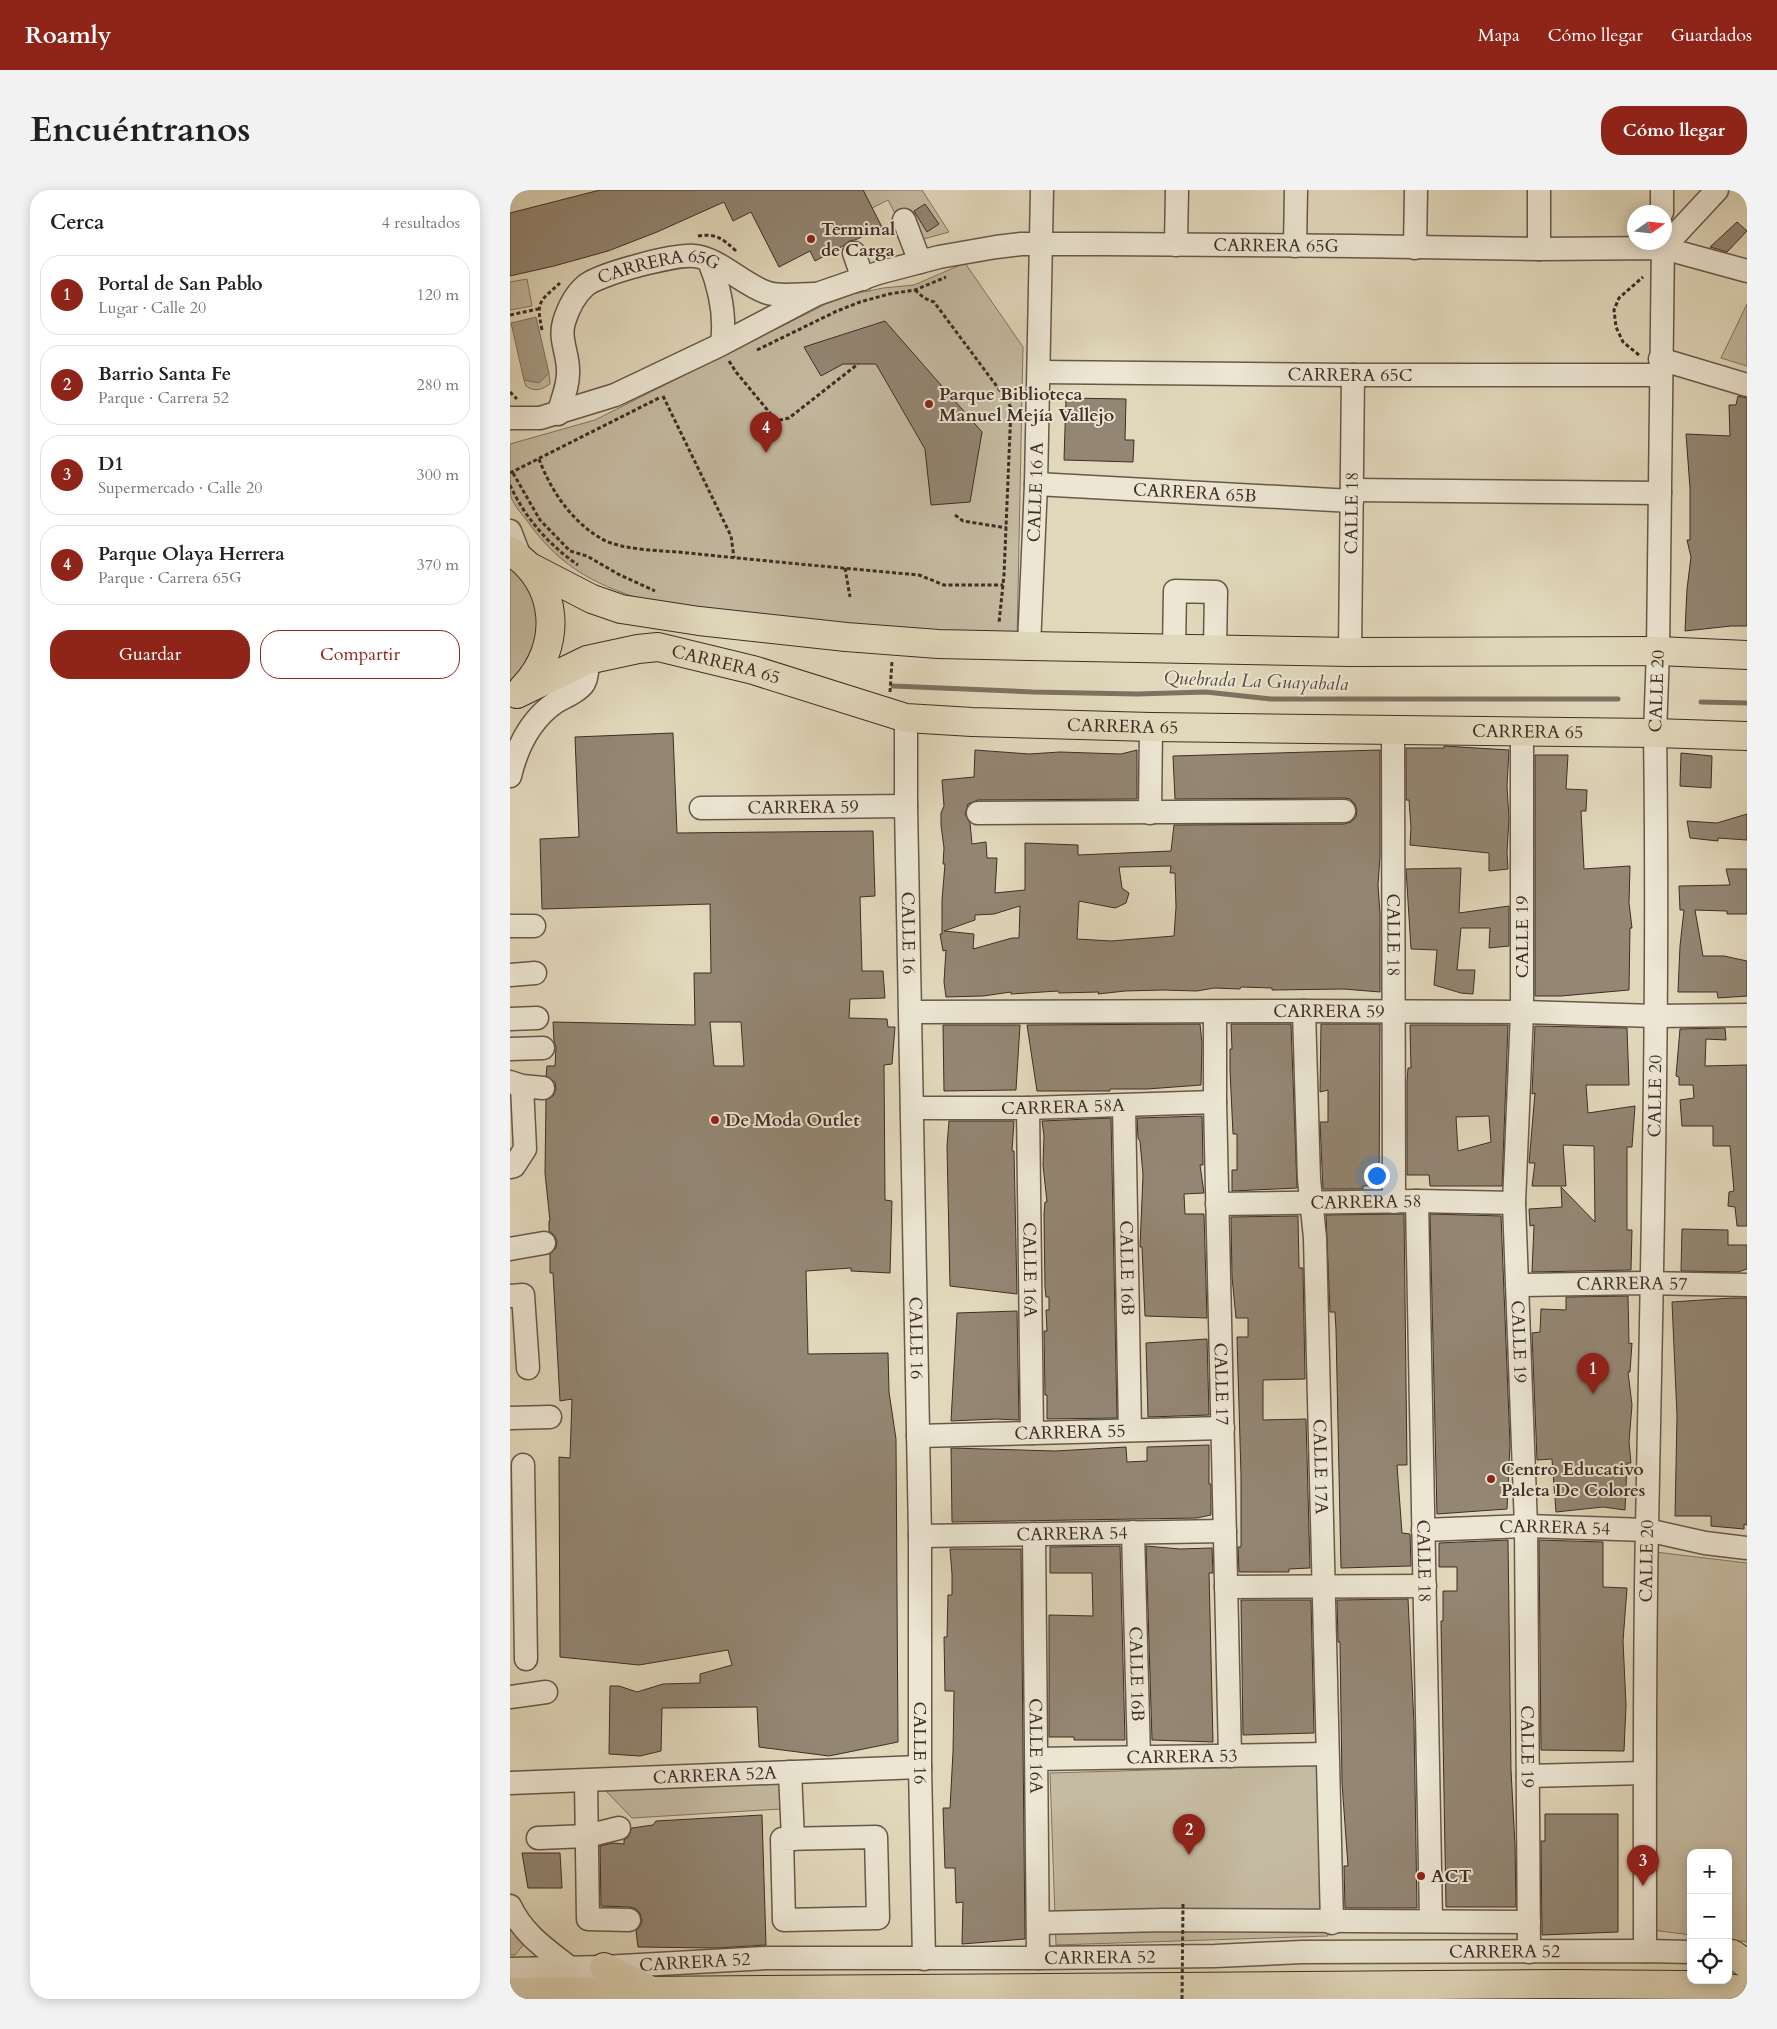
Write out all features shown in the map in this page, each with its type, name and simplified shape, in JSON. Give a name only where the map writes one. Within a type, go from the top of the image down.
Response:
[{"type":"main road","name":"CARRERA 65","points":[[520,558],[592,599],[621,608],[691,620],[846,637],[938,644],[1029,646],[1350,652],[1658,651],[1747,655]]},
{"type":"main road","points":[[513,697],[534,677],[545,657],[551,634],[550,610],[543,587],[520,558]]},
{"type":"main road","name":"CARRERA 65","points":[[513,697],[587,660],[638,649],[658,647],[753,670],[906,718],[972,722],[1151,727],[1393,729],[1747,736]]},
{"type":"main road","points":[[570,1979],[602,1967],[649,1990]]},
{"type":"main road","name":"CARRERA 52","points":[[510,1992],[570,1979],[649,1990],[1562,1984],[1686,1985],[1747,1990]]},
{"type":"street","name":"CALLE 16 A","points":[[1029,646],[1040,372],[1042,190]]},
{"type":"street","points":[[1176,245],[1177,190]]},
{"type":"street","points":[[1295,246],[1296,190]]},
{"type":"street","points":[[1416,190],[1416,248]]},
{"type":"street","points":[[1539,190],[1539,249]]},
{"type":"street","points":[[1662,190],[1662,205]]},
{"type":"street","points":[[1672,236],[1717,190]]},
{"type":"street","points":[[904,220],[920,262]]},
{"type":"street","name":"CARRERA 65G","points":[[514,408],[549,416],[598,401],[723,350],[817,294],[920,262],[996,247],[1042,244],[1539,249],[1627,246]]},
{"type":"street","name":"CARRERA 65G","points":[[1672,248],[1747,272]]},
{"type":"street","name":"CALLE 20","points":[[1645,1951],[1644,1773],[1655,1016],[1655,733],[1660,493],[1655,364],[1663,250]]},
{"type":"street","points":[[854,253],[863,279]]},
{"type":"street","name":"CARRERA 65G","points":[[549,416],[565,390],[568,370],[562,342],[564,323],[571,305],[585,286],[606,275],[681,257],[694,256],[709,261],[755,287],[770,293],[817,294]]},
{"type":"street","points":[[709,261],[722,302],[723,350]]},
{"type":"street","name":"CARRERA 65C","points":[[1040,372],[1353,375],[1655,364],[1747,385]]},
{"type":"street","name":"CARRERA 65G","points":[[568,370],[588,396],[598,401]]},
{"type":"street","name":"CALLE 18","points":[[1350,652],[1353,375]]},
{"type":"street","points":[[510,434],[549,416]]},
{"type":"street","name":"CARRERA 65B","points":[[1036,484],[1352,495],[1660,493]]},
{"type":"street","points":[[510,531],[520,558]]},
{"type":"street","points":[[1174,648],[1175,592],[1216,592],[1215,649]]},
{"type":"street","points":[[510,776],[519,745],[539,718],[551,706],[583,684],[587,676],[587,660]]},
{"type":"street","name":"CALLE 16","points":[[906,718],[906,806],[920,1536],[920,1767],[924,1959]]},
{"type":"street","points":[[1150,813],[1151,727]]},
{"type":"street","name":"CALLE 18","points":[[1393,729],[1392,1011],[1394,1202]]},
{"type":"street","name":"CALLE 19","points":[[1522,732],[1522,1012],[1514,1203],[1526,1526],[1529,1952]]},
{"type":"street","name":"CARRERA 59","points":[[701,808],[906,806]]},
{"type":"street","points":[[978,813],[1344,811]]},
{"type":"street","points":[[510,926],[534,926]]},
{"type":"street","points":[[510,975],[535,973]]},
{"type":"street","name":"CARRERA 59","points":[[911,1012],[1215,1012],[1304,1010],[1522,1012],[1655,1016],[1747,1015]]},
{"type":"street","name":"CALLE 17A","points":[[1304,1010],[1309,1178],[1315,1238],[1332,1923]]},
{"type":"street","name":"CALLE 17","points":[[1215,1012],[1217,1204],[1230,1756]]},
{"type":"street","points":[[510,1019],[537,1018]]},
{"type":"street","points":[[510,1049],[543,1048]]},
{"type":"street","points":[[510,1168],[514,1166],[525,1149],[525,1085]]},
{"type":"street","name":"CARRERA 58A","points":[[912,1108],[1028,1108],[1215,1102]]},
{"type":"street","name":"CALLE 16B","points":[[1124,1106],[1130,1430]]},
{"type":"street","name":"CALLE 16A","points":[[1028,1108],[1032,1433]]},
{"type":"street","name":"CALLE 18","points":[[1417,1201],[1431,1920]]},
{"type":"street","name":"CARRERA 58","points":[[1217,1204],[1417,1201],[1514,1203]]},
{"type":"street","points":[[510,1249],[544,1243]]},
{"type":"street","name":"CARRERA 57","points":[[1517,1285],[1747,1285]]},
{"type":"street","points":[[510,1296],[523,1295],[528,1368]]},
{"type":"street","points":[[510,1418],[550,1417]]},
{"type":"street","name":"CARRERA 55","points":[[918,1436],[1222,1428]]},
{"type":"street","points":[[523,1465],[517,1628],[526,1659]]},
{"type":"street","name":"CARRERA 54","points":[[1423,1530],[1526,1526],[1647,1530],[1705,1543],[1747,1548]]},
{"type":"street","name":"CARRERA 54","points":[[920,1536],[1225,1531]]},
{"type":"street","name":"CALLE 16B","points":[[1134,1532],[1139,1758]]},
{"type":"street","name":"CALLE 16A","points":[[1034,1534],[1038,1958]]},
{"type":"street","points":[[1226,1587],[1425,1586]]},
{"type":"street","points":[[510,1698],[546,1692]]},
{"type":"street","name":"CARRERA 53","points":[[1037,1759],[1327,1754]]},
{"type":"street","name":"CARRERA 52A","points":[[510,1783],[920,1767]]},
{"type":"street","points":[[790,1772],[794,1839]]},
{"type":"street","points":[[1528,1776],[1644,1773]]},
{"type":"street","points":[[586,1781],[588,1920],[629,1920]]},
{"type":"street","points":[[538,1838],[587,1836],[619,1828]]},
{"type":"street","points":[[876,1837],[878,1918],[784,1920],[782,1839],[794,1839],[876,1837]]},
{"type":"street","points":[[510,1906],[517,1921],[570,1979]]},
{"type":"street","name":"CARRERA 52","points":[[1038,1923],[1164,1920],[1332,1923],[1431,1920],[1529,1922]]},
{"type":"street","name":"CARRERA 52","points":[[602,1967],[766,1958],[1038,1958],[1215,1956],[1302,1952],[1687,1952]]},
{"type":"street","name":"CARRERA 52","points":[[510,1969],[570,1979]]},
{"type":"path","points":[[756,350],[860,302],[915,290],[952,274]]},
{"type":"path","points":[[1645,276],[1619,298],[1614,310],[1616,327],[1624,342],[1655,364]]},
{"type":"path","points":[[915,290],[924,298],[934,302],[1008,400],[1011,408],[1007,528],[998,629]]},
{"type":"path","points":[[510,315],[538,309],[543,336]]},
{"type":"path","points":[[723,350],[739,358]]},
{"type":"path","points":[[723,350],[774,418],[780,420],[789,418],[858,364]]},
{"type":"path","points":[[510,392],[517,399],[514,408]]},
{"type":"path","points":[[663,396],[731,536],[734,558]]},
{"type":"path","points":[[632,411],[511,473],[540,520],[570,551],[587,556],[618,574],[656,591],[660,595],[650,593]]},
{"type":"path","points":[[539,459],[546,477],[562,503],[574,516],[600,538],[621,545],[734,558],[919,575],[944,585],[1003,585]]},
{"type":"path","points":[[510,485],[540,532],[557,550],[581,568]]},
{"type":"path","points":[[956,515],[963,521],[1007,528]]},
{"type":"path","points":[[845,568],[850,597]]},
{"type":"path","points":[[1182,1904],[1182,1999]]},
{"type":"shaded area","points":[[863,190],[922,190],[949,232],[920,240],[898,219],[888,200],[872,208]]},
{"type":"shaded area","points":[[965,263],[1023,347],[1017,640],[848,630],[654,603],[599,583],[569,565],[541,539],[512,500],[510,444],[595,420],[826,304],[854,294],[883,288],[914,285]]},
{"type":"shaded area","points":[[527,279],[532,306],[510,310],[510,282]]},
{"type":"shaded area","points":[[1747,304],[1747,366],[1721,358]]},
{"type":"shaded area","points":[[536,317],[549,373],[539,383],[524,380],[511,323]]},
{"type":"shaded area","points":[[549,373],[550,384],[547,386],[535,390],[526,386],[524,380],[540,382]]},
{"type":"shaded area","points":[[510,567],[523,578],[532,592],[537,608],[538,624],[530,656],[510,682]]},
{"type":"shaded area","points":[[1655,1552],[1747,1563],[1747,1942],[1732,1940],[1732,1849],[1687,1849],[1687,1934],[1652,1930]]},
{"type":"shaded area","points":[[1322,1765],[1328,1936],[1056,1945],[1050,1773]]},
{"type":"shaded area","points":[[782,1779],[781,1809],[632,1818],[606,1791]]},
{"type":"shaded area","points":[[510,1918],[525,1943],[515,1955],[510,1955]]},
{"type":"building","points":[[600,190],[863,190],[882,227],[849,241],[815,261],[810,251],[779,267],[751,212],[733,221],[724,202],[657,232],[608,251],[510,276],[510,213]]},
{"type":"building","points":[[925,204],[939,224],[927,232],[914,211]]},
{"type":"building","points":[[1737,222],[1747,231],[1727,252],[1710,247]]},
{"type":"building","name":"Parque Biblioteca Manuel Mejía Vallejo","points":[[885,321],[982,432],[970,502],[931,505],[925,449],[876,364],[843,364],[821,376],[804,347]]},
{"type":"building","points":[[1738,396],[1747,398],[1747,626],[1685,631],[1691,557],[1687,540],[1690,540],[1690,488],[1686,434],[1730,436],[1729,405],[1736,405]]},
{"type":"building","points":[[1066,398],[1126,399],[1125,440],[1134,440],[1133,462],[1064,460]]},
{"type":"building","points":[[673,733],[677,833],[873,831],[875,896],[860,897],[862,971],[883,971],[885,998],[850,999],[849,1018],[887,1019],[888,1027],[895,1027],[892,1064],[884,1065],[885,1200],[892,1201],[890,1273],[851,1271],[851,1268],[806,1271],[808,1354],[888,1353],[889,1392],[896,1439],[898,1742],[829,1756],[759,1747],[757,1707],[662,1708],[661,1751],[640,1756],[609,1754],[610,1686],[619,1686],[637,1692],[663,1684],[700,1683],[700,1674],[732,1665],[728,1650],[639,1665],[560,1657],[559,1457],[570,1458],[572,1399],[560,1401],[553,1273],[550,1273],[550,1254],[556,1248],[557,1241],[549,1231],[550,1221],[545,1173],[546,1100],[553,1096],[556,1089],[555,1082],[546,1076],[547,1066],[555,1066],[556,1047],[553,1022],[695,1025],[694,973],[711,973],[710,904],[542,909],[540,839],[579,837],[575,737]],"holes":[[[710,1022],[741,1022],[744,1066],[714,1066]]]},
{"type":"building","points":[[1444,746],[1509,750],[1507,786],[1509,818],[1508,869],[1489,871],[1489,853],[1410,845],[1409,800],[1406,800],[1406,748],[1444,748]]},
{"type":"building","points":[[975,750],[1029,754],[1060,752],[1121,754],[1137,750],[1137,799],[978,800],[968,804],[965,814],[970,823],[972,844],[986,842],[987,858],[997,858],[995,893],[1025,890],[1025,843],[1078,845],[1078,855],[1171,851],[1174,825],[1344,824],[1351,822],[1356,817],[1357,810],[1355,804],[1350,799],[1344,798],[1175,799],[1173,756],[1380,750],[1380,856],[1378,885],[1380,992],[1344,989],[1272,990],[1272,988],[1241,987],[1240,989],[1125,991],[1098,994],[1099,992],[1059,993],[1058,991],[1011,994],[1011,992],[983,996],[946,997],[944,982],[946,950],[943,951],[940,934],[942,934],[945,864],[943,864],[944,848],[941,825],[941,813],[944,806],[942,780],[974,777]],"holes":[[[1171,866],[1170,873],[1175,873],[1176,907],[1174,936],[1111,941],[1077,939],[1079,901],[1115,908],[1126,903],[1129,893],[1122,888],[1119,867]],[[1020,906],[1019,938],[1012,938],[973,949],[974,934],[944,931],[975,920],[975,915],[994,914]]]},
{"type":"building","points":[[1681,753],[1712,756],[1711,788],[1680,786]]},
{"type":"building","points":[[1535,755],[1568,755],[1566,789],[1587,790],[1586,811],[1581,811],[1584,869],[1630,866],[1629,903],[1632,928],[1630,928],[1629,990],[1561,996],[1535,996]]},
{"type":"building","points":[[1747,814],[1747,840],[1718,838],[1718,841],[1690,838],[1687,821],[1717,823]]},
{"type":"building","points":[[1461,868],[1459,913],[1509,906],[1509,946],[1489,948],[1490,928],[1461,928],[1457,970],[1475,970],[1473,994],[1461,993],[1434,985],[1437,950],[1411,949],[1406,869]]},
{"type":"building","points":[[1726,869],[1747,869],[1747,914],[1727,914],[1727,911],[1695,910],[1703,956],[1724,956],[1747,961],[1747,996],[1718,998],[1717,992],[1678,992],[1684,910],[1680,910],[1679,886],[1730,885]]},
{"type":"building","points":[[1200,1024],[1202,1043],[1201,1085],[1147,1089],[1110,1089],[1110,1091],[1037,1091],[1027,1025]]},
{"type":"building","points":[[1231,1024],[1291,1024],[1297,1188],[1232,1191],[1232,1170],[1237,1170],[1237,1134],[1233,1134],[1230,1070],[1230,1049],[1232,1049]]},
{"type":"building","points":[[1321,1024],[1380,1024],[1379,1185],[1363,1186],[1363,1189],[1323,1189],[1320,1122],[1328,1122],[1328,1090],[1320,1092]]},
{"type":"building","points":[[943,1025],[1020,1025],[1016,1090],[944,1091]]},
{"type":"building","points":[[1410,1025],[1508,1025],[1502,1186],[1430,1186],[1429,1175],[1407,1175],[1407,1082],[1408,1068],[1411,1068]],"holes":[[[1489,1116],[1491,1142],[1458,1151],[1456,1117]]]},
{"type":"building","points":[[1535,1026],[1627,1028],[1629,1085],[1586,1085],[1588,1113],[1635,1106],[1632,1147],[1627,1147],[1627,1230],[1632,1230],[1631,1270],[1532,1272],[1534,1225],[1530,1226],[1529,1209],[1562,1207],[1561,1187],[1595,1222],[1594,1146],[1563,1145],[1566,1186],[1532,1186],[1535,1163],[1529,1163],[1535,1093],[1532,1094]]},
{"type":"building","points":[[1725,1028],[1726,1040],[1706,1039],[1705,1066],[1747,1065],[1747,1226],[1737,1226],[1735,1207],[1728,1206],[1729,1192],[1734,1191],[1730,1146],[1713,1146],[1713,1126],[1682,1126],[1680,1100],[1694,1098],[1693,1085],[1679,1085],[1679,1077],[1676,1076],[1680,1029]]},
{"type":"building","points":[[1202,1116],[1203,1165],[1200,1165],[1204,1193],[1184,1194],[1185,1214],[1204,1214],[1207,1318],[1145,1316],[1142,1247],[1140,1247],[1143,1175],[1137,1118]]},
{"type":"building","points":[[1111,1118],[1117,1418],[1047,1419],[1044,1331],[1047,1331],[1046,1310],[1049,1310],[1049,1297],[1046,1297],[1045,1287],[1044,1214],[1045,1202],[1047,1202],[1043,1165],[1044,1136],[1042,1121]]},
{"type":"building","points":[[949,1121],[1014,1121],[1012,1151],[1014,1151],[1017,1294],[950,1286],[947,1146]]},
{"type":"building","points":[[1404,1214],[1407,1465],[1397,1465],[1402,1533],[1410,1534],[1411,1566],[1341,1568],[1336,1330],[1335,1312],[1330,1312],[1326,1215]]},
{"type":"building","points":[[1430,1214],[1501,1216],[1510,1444],[1507,1509],[1437,1514]]},
{"type":"building","points":[[1298,1216],[1299,1268],[1303,1268],[1305,1379],[1263,1380],[1263,1420],[1306,1419],[1310,1568],[1289,1569],[1289,1572],[1239,1572],[1238,1547],[1241,1547],[1241,1475],[1237,1337],[1248,1337],[1248,1318],[1236,1318],[1232,1277],[1231,1217]]},
{"type":"building","points":[[1682,1229],[1728,1230],[1728,1245],[1747,1245],[1747,1269],[1738,1272],[1681,1271]]},
{"type":"building","points":[[1628,1296],[1629,1344],[1632,1343],[1630,1372],[1628,1372],[1632,1405],[1629,1442],[1631,1463],[1627,1463],[1625,1510],[1603,1507],[1556,1512],[1552,1459],[1537,1460],[1532,1333],[1540,1332],[1541,1309],[1566,1310],[1566,1297]]},
{"type":"building","points":[[1747,1298],[1747,1525],[1744,1524],[1744,1529],[1711,1526],[1711,1516],[1675,1516],[1677,1416],[1672,1302]]},
{"type":"building","points":[[1017,1311],[1019,1420],[951,1421],[957,1313]]},
{"type":"building","points":[[1207,1339],[1209,1415],[1148,1417],[1146,1343]]},
{"type":"building","points":[[1209,1445],[1211,1515],[1197,1518],[952,1522],[951,1448],[1055,1451],[1126,1447],[1127,1462],[1147,1461],[1147,1447]]},
{"type":"building","points":[[1508,1540],[1511,1770],[1516,1907],[1446,1907],[1441,1621],[1443,1621],[1443,1591],[1457,1591],[1457,1567],[1439,1567],[1439,1543]]},
{"type":"building","points":[[1539,1540],[1603,1542],[1603,1587],[1627,1588],[1623,1641],[1626,1705],[1624,1751],[1541,1750]]},
{"type":"building","points":[[1120,1546],[1125,1740],[1074,1740],[1074,1737],[1049,1737],[1049,1615],[1093,1616],[1092,1573],[1050,1573],[1050,1547]]},
{"type":"building","points":[[1146,1546],[1180,1549],[1212,1548],[1213,1573],[1209,1573],[1213,1742],[1152,1740]]},
{"type":"building","points":[[950,1549],[1021,1549],[1025,1939],[962,1944],[963,1902],[956,1903],[955,1868],[945,1868],[943,1808],[950,1808],[954,1691],[945,1691],[944,1637],[947,1637],[948,1595],[952,1595]]},
{"type":"building","points":[[1408,1599],[1414,1724],[1417,1908],[1345,1908],[1344,1866],[1348,1866],[1342,1783],[1340,1642],[1338,1642],[1337,1600]]},
{"type":"building","points":[[1241,1600],[1311,1600],[1314,1733],[1243,1735]]},
{"type":"building","points":[[1545,1814],[1618,1814],[1618,1932],[1542,1935],[1541,1841],[1545,1841]]},
{"type":"building","points":[[762,1815],[766,1945],[717,1948],[638,1947],[636,1931],[642,1921],[640,1913],[630,1907],[601,1906],[600,1846],[613,1843],[624,1844],[624,1840],[628,1837],[632,1828],[653,1825],[656,1821]]},
{"type":"building","points":[[522,1853],[560,1853],[562,1888],[528,1888]]},
{"type":"waterway","name":"Quebrada La Guayabala","points":[[893,686],[1137,694],[1206,692],[1271,699],[1618,699]]},
{"type":"waterway","name":"Quebrada La Guayabala","points":[[1701,702],[1747,703]]},
{"type":"place","name":"Terminal de Carga","points":[[811,239]]},
{"type":"place","name":"Parque Biblioteca Manuel Mejía Vallejo","points":[[929,404]]},
{"type":"place","name":"Parque Olaya Herrera","points":[[766,453]]},
{"type":"place","name":"De Moda Outlet","points":[[715,1120]]},
{"type":"place","name":"Portal de San Pablo","points":[[1593,1394]]},
{"type":"place","name":"Centro Educativo Paleta De Colores","points":[[1491,1479]]},
{"type":"place","name":"Barrio Santa Fe","points":[[1189,1855]]},
{"type":"place","name":"ACT","points":[[1421,1876]]},
{"type":"place","name":"D1","points":[[1643,1886]]}]
